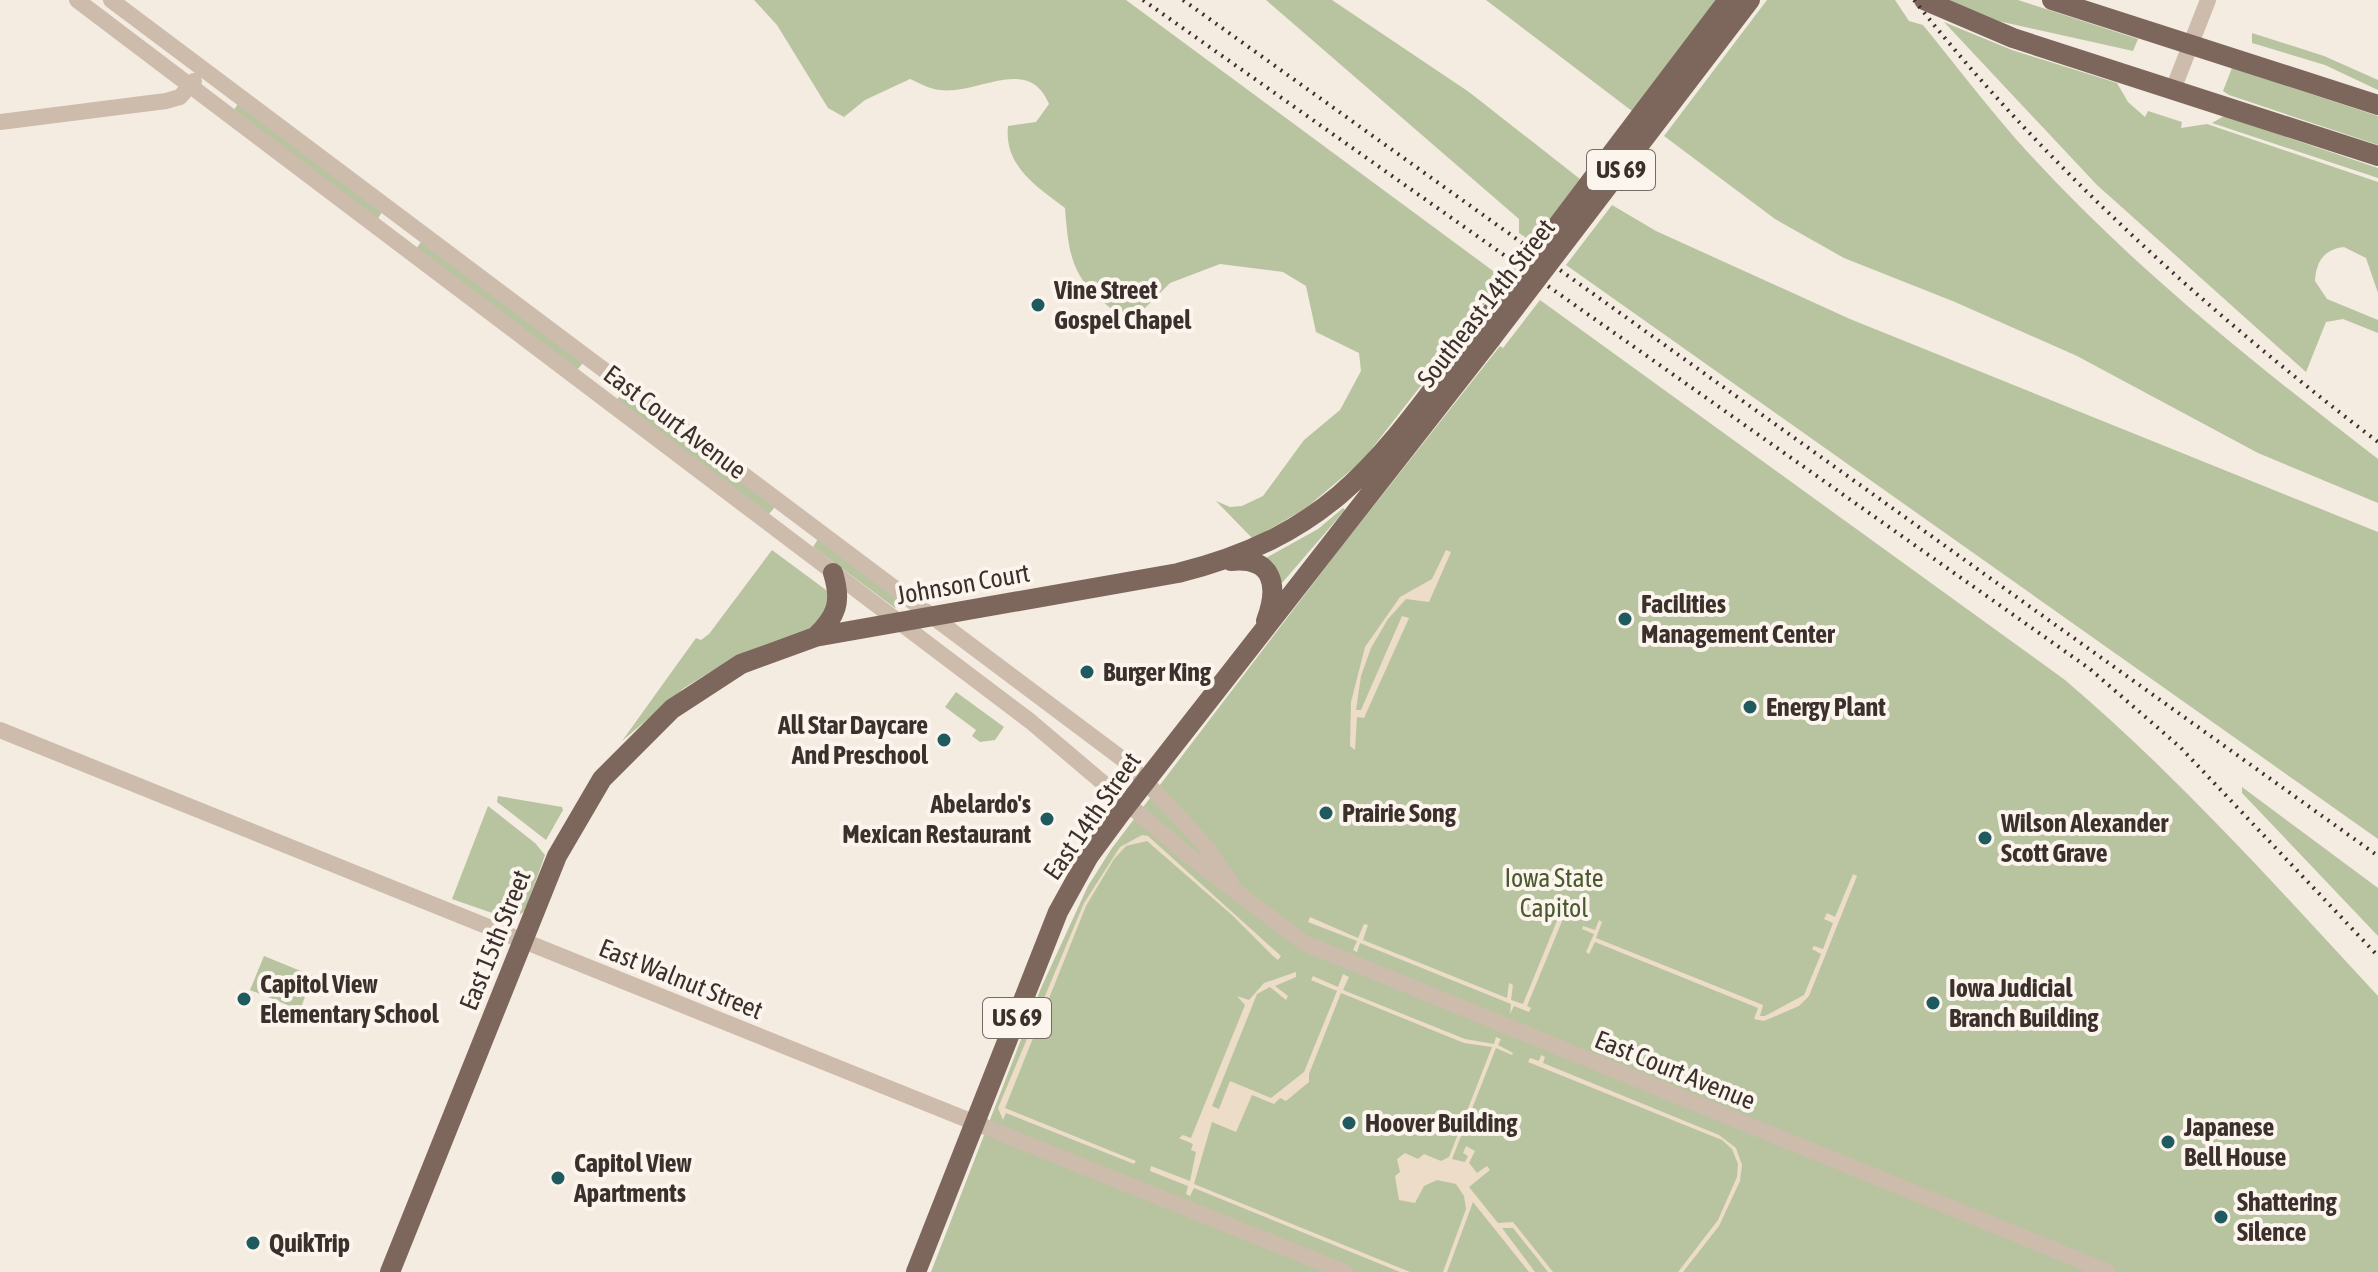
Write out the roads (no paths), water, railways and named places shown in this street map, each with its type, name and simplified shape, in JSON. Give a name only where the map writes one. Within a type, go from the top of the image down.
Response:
[{"type":"main road","name":"Southeast 14th Street","points":[[1260,636],[1728,0]]},
{"type":"main road","name":"Southeast 14th Street","points":[[1221,562],[1288,532],[1345,493],[1485,334],[1750,0]]},
{"type":"main road","points":[[1924,0],[2013,38],[2174,87],[2378,156]]},
{"type":"main road","points":[[2052,0],[2378,105]]},
{"type":"main road","points":[[1221,562],[1249,560],[1261,564],[1269,574],[1271,606],[1260,636]]},
{"type":"main road","name":"Johnson Court","points":[[720,676],[741,664],[815,637],[1221,562]]},
{"type":"main road","points":[[815,637],[831,622],[838,606],[833,573]]},
{"type":"main road","name":"East 14th Street","points":[[916,1272],[1058,912],[1089,856],[1260,636]]},
{"type":"main road","name":"East 15th Street","points":[[390,1272],[557,856],[602,779],[672,709],[720,676]]},
{"type":"street","name":"East Court Avenue","points":[[77,0],[1066,749],[1194,860],[1270,919],[1316,949],[2108,1272]]},
{"type":"street","name":"East Court Avenue","points":[[111,0],[1102,742],[1147,781],[1205,845],[1237,891]]},
{"type":"street","points":[[2174,87],[2208,0]]},
{"type":"street","points":[[0,122],[166,101],[180,97],[203,70]]},
{"type":"street","name":"East Walnut Street","points":[[0,730],[1345,1272]]},
{"type":"railway","points":[[1143,0],[2090,669],[2181,748],[2378,956]]},
{"type":"railway","points":[[1183,0],[2378,856]]},
{"type":"railway","points":[[1914,0],[2018,121],[2132,235],[2253,342],[2378,442]]},
{"type":"place","name":"Vine Street Gospel Chapel","points":[[1038,305]]},
{"type":"place","name":"Facilities Management Center","points":[[1625,619]]},
{"type":"place","name":"Burger King","points":[[1087,672]]},
{"type":"place","name":"Energy Plant","points":[[1750,707]]},
{"type":"place","name":"All Star Daycare And Preschool","points":[[944,740]]},
{"type":"place","name":"Prairie Song","points":[[1326,813]]},
{"type":"place","name":"Abelardo's Mexican Restaurant","points":[[1047,819]]},
{"type":"place","name":"Wilson Alexander Scott Grave","points":[[1985,838]]},
{"type":"place","name":"Capitol View Elementary School","points":[[244,999]]},
{"type":"place","name":"Iowa Judicial Branch Building","points":[[1933,1003]]},
{"type":"place","name":"Hoover Building","points":[[1349,1123]]},
{"type":"place","name":"Japanese Bell House","points":[[2168,1142]]},
{"type":"place","name":"Capitol View Apartments","points":[[558,1178]]},
{"type":"place","name":"Shattering Silence","points":[[2221,1217]]},
{"type":"place","name":"QuikTrip","points":[[253,1243]]},
{"type":"park label","name":"Iowa State Capitol","points":[[1554,893]]}]
